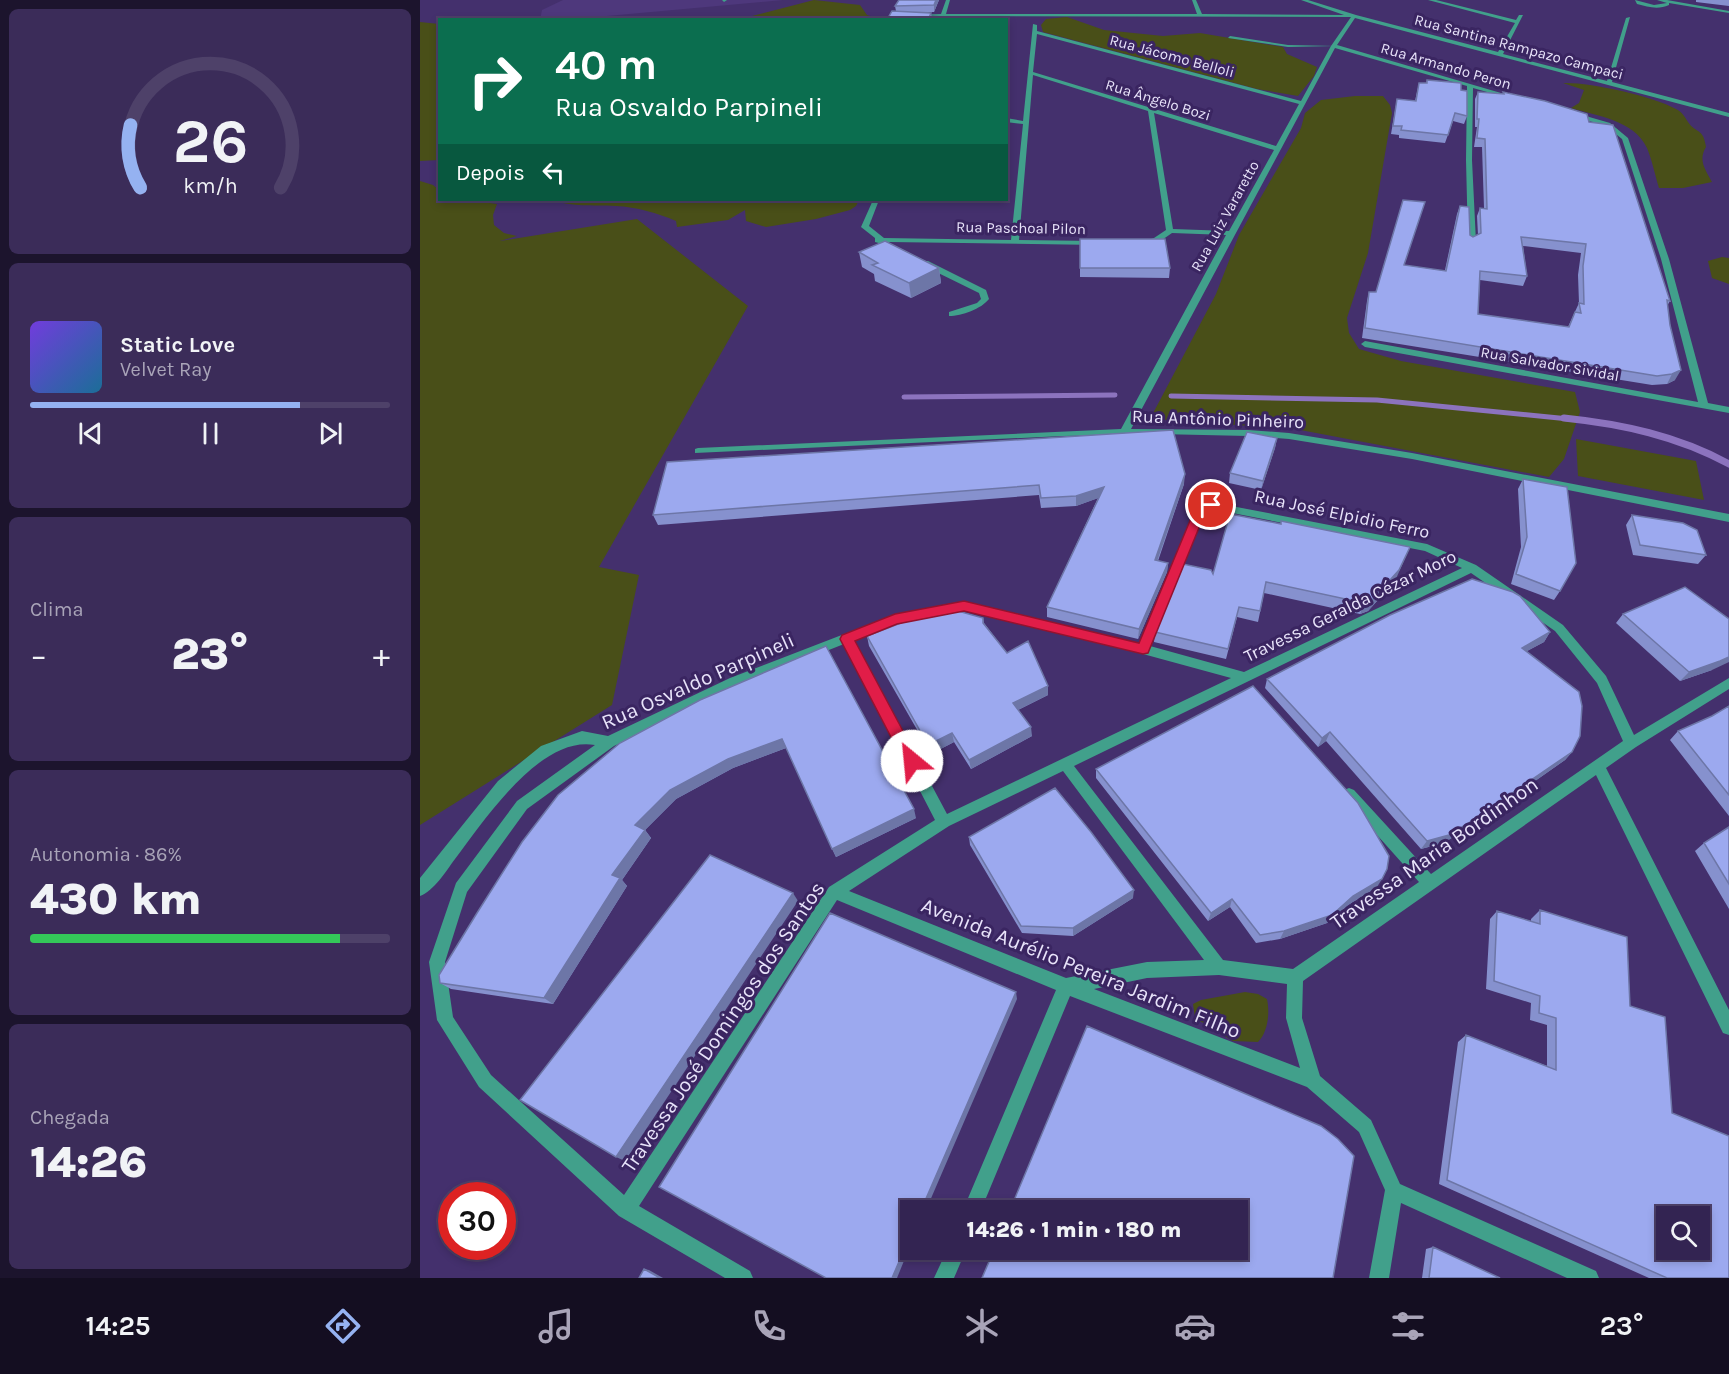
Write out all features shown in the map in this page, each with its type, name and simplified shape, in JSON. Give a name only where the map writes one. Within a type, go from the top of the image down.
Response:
[{"type":"street","points":[[942,17],[948,0]]},
{"type":"street","points":[[1194,0],[1200,15]]},
{"type":"street","name":"Rua Santina Rampazo Campaci","points":[[1303,0],[1354,16],[1729,115]]},
{"type":"street","points":[[1430,0],[1517,22]]},
{"type":"street","points":[[1631,0],[1728,11]]},
{"type":"street","points":[[914,15],[942,17],[1354,16]]},
{"type":"street","points":[[1015,241],[1036,15]]},
{"type":"street","name":"Rua Luiz Vararetto","points":[[1124,432],[1334,46],[1354,16]]},
{"type":"street","points":[[1500,54],[1521,16]]},
{"type":"street","points":[[1609,82],[1628,18]]},
{"type":"street","name":"Rua Jácomo Belloli","points":[[1035,32],[1303,103]]},
{"type":"street","name":"Rua Armando Peron","points":[[1334,46],[1526,101]]},
{"type":"street","name":"Rua Ângelo Bozi","points":[[1031,73],[1278,149]]},
{"type":"street","points":[[1470,85],[1469,160],[1472,242]]},
{"type":"street","points":[[1151,110],[1170,231]]},
{"type":"street","points":[[1561,111],[1606,123],[1618,130],[1625,138],[1665,259],[1704,405]]},
{"type":"street","points":[[1008,120],[1026,123]]},
{"type":"street","points":[[876,201],[865,227],[878,240],[899,250]]},
{"type":"street","points":[[1136,244],[1156,240],[1170,231],[1231,233]]},
{"type":"street","name":"Rua Paschoal Pilon","points":[[878,240],[1103,243]]},
{"type":"street","points":[[920,261],[983,292],[985,299],[980,305],[952,314]]},
{"type":"street","name":"Rua Salvador Sividal","points":[[1365,344],[1729,410]]},
{"type":"street","name":"Rua Antônio Pinheiro","points":[[698,451],[1124,432],[1289,436],[1412,456],[1729,518]]},
{"type":"street","name":"Rua José Elpidio Ferro","points":[[1143,649],[1200,511],[1211,505],[1427,548],[1472,568],[1559,628],[1602,680],[1631,743]]},
{"type":"street","name":"Travessa Geralda Cézar Moro","points":[[1248,681],[1472,568]]},
{"type":"street","name":"Rua Osvaldo Parpineli","points":[[743,1278],[626,1209],[485,1081],[445,1020],[437,962],[461,888],[522,805],[609,742],[734,682],[895,620],[964,606],[1143,649],[1248,681]]},
{"type":"street","points":[[847,639],[944,822]]},
{"type":"street","name":"Travessa José Domingos dos Santos","points":[[626,1209],[834,892],[944,822],[1064,763],[1248,681]]},
{"type":"street","name":"Travessa Maria Bordinhon","points":[[1295,977],[1631,743],[1729,683]]},
{"type":"street","points":[[420,889],[440,867],[503,785],[546,750],[582,737],[609,742]]},
{"type":"street","points":[[1064,763],[1219,967]]},
{"type":"street","points":[[1598,766],[1729,1027]]},
{"type":"street","points":[[1338,780],[1431,884]]},
{"type":"street","name":"Avenida Aurélio Pereira Jardim Filho","points":[[834,892],[1066,986],[1313,1081]]},
{"type":"street","points":[[976,1200],[1066,986],[1147,969],[1219,967],[1295,977],[1294,1018],[1313,1081],[1365,1126],[1394,1190],[1378,1278]]},
{"type":"street","points":[[1394,1190],[1589,1278]]},
{"type":"street","points":[[944,1278],[952,1260]]},
{"type":"lane","points":[[1230,37],[1288,46],[1334,46]]},
{"type":"shaded area","points":[[563,0],[783,0],[585,18],[540,18],[542,10]]},
{"type":"green space","points":[[814,0],[860,5],[867,15],[877,18],[699,18],[748,17]]},
{"type":"green space","points":[[1067,17],[1104,30],[1163,36],[1200,33],[1283,47],[1287,54],[1317,67],[1314,76],[1298,96],[1257,89],[1043,32],[1041,25],[1046,19]]},
{"type":"green space","points":[[420,22],[438,24],[438,160],[420,161]]},
{"type":"green space","points":[[1563,83],[1621,91],[1652,99],[1678,110],[1703,136],[1706,147],[1703,160],[1712,182],[1683,188],[1659,188],[1649,153],[1641,139],[1624,125],[1571,108],[1579,103],[1584,90]]},
{"type":"green space","points":[[1355,96],[1383,96],[1390,105],[1392,113],[1368,253],[1347,318],[1349,333],[1359,349],[1401,361],[1575,392],[1580,412],[1564,459],[1549,477],[1295,429],[1150,419],[1216,294],[1239,235],[1301,128],[1305,113],[1321,100]]},
{"type":"green space","points":[[420,181],[438,189],[438,201],[475,201],[497,204],[493,215],[494,225],[504,233],[517,236],[500,241],[637,219],[748,306],[599,567],[639,575],[612,705],[420,825]]},
{"type":"green space","points":[[554,201],[858,201],[850,210],[816,219],[766,227],[746,221],[745,210],[728,220],[677,227],[676,221],[639,209]]},
{"type":"green space","points":[[1722,257],[1729,258],[1729,284],[1712,278],[1708,261]]},
{"type":"green space","points":[[1576,439],[1696,461],[1704,500],[1578,476]]},
{"type":"green space","points":[[1245,992],[1258,994],[1267,999],[1267,1022],[1258,1042],[1233,1041],[1195,1018],[1193,1004],[1201,1000]]},
{"type":"building","points":[[899,0],[936,0],[934,5],[895,6]]},
{"type":"building","points":[[892,11],[931,13],[929,18],[888,18]]},
{"type":"building","points":[[1427,80],[1461,83],[1461,90],[1467,91],[1467,116],[1455,113],[1448,135],[1401,130],[1402,126],[1393,126],[1397,99],[1416,101],[1419,83],[1427,83]]},
{"type":"building","points":[[1478,92],[1504,94],[1503,92],[1545,101],[1587,114],[1589,122],[1613,125],[1670,301],[1667,300],[1670,325],[1681,370],[1657,376],[1365,328],[1369,292],[1376,292],[1403,200],[1425,202],[1404,265],[1446,271],[1460,206],[1469,207],[1470,235],[1473,237],[1481,233],[1480,208],[1487,209],[1485,139],[1477,138],[1479,119],[1477,119]],"holes":[[[1521,237],[1586,244],[1583,266],[1584,304],[1579,303],[1581,313],[1575,312],[1569,327],[1478,314],[1480,271],[1527,276]]]},
{"type":"building","points":[[1080,239],[1165,239],[1170,268],[1080,268]]},
{"type":"building","points":[[885,241],[939,268],[909,283],[872,265],[878,263],[859,252]]},
{"type":"building","points":[[1173,430],[1185,474],[1155,560],[1168,563],[1139,629],[1047,607],[1104,487],[1076,496],[1041,498],[1039,485],[653,515],[667,462]]},
{"type":"building","points":[[1247,432],[1277,438],[1263,481],[1230,473]]},
{"type":"building","points":[[1523,479],[1567,487],[1576,563],[1560,591],[1516,574],[1527,537]]},
{"type":"building","points":[[1230,514],[1281,524],[1281,521],[1410,547],[1399,570],[1372,600],[1364,603],[1266,582],[1260,611],[1239,607],[1228,649],[1155,632],[1183,564],[1211,570],[1213,574]]},
{"type":"building","points":[[1632,515],[1683,523],[1697,530],[1706,555],[1640,545]]},
{"type":"building","points":[[1472,579],[1520,596],[1550,632],[1522,648],[1579,692],[1582,706],[1580,736],[1572,752],[1467,824],[1449,835],[1427,841],[1330,732],[1322,738],[1267,679],[1390,615]]},
{"type":"building","points":[[1685,587],[1729,619],[1729,657],[1689,672],[1623,614]]},
{"type":"building","points":[[932,611],[958,611],[983,618],[983,623],[1007,653],[1028,641],[1048,686],[1013,703],[1031,727],[969,760],[952,733],[928,745],[867,636]]},
{"type":"building","points":[[826,646],[914,809],[832,849],[782,739],[728,759],[670,790],[635,825],[645,830],[612,875],[620,878],[544,998],[440,983],[439,975],[477,913],[522,842],[558,795],[620,743],[700,700]]},
{"type":"building","points":[[1253,686],[1358,803],[1389,856],[1387,869],[1382,879],[1353,896],[1332,915],[1284,931],[1260,935],[1232,899],[1211,913],[1096,769]]},
{"type":"building","points":[[1729,706],[1729,795],[1678,731]]},
{"type":"building","points":[[1055,788],[1134,890],[1073,928],[1021,926],[969,837]]},
{"type":"building","points":[[1729,827],[1729,884],[1704,843]]},
{"type":"building","points":[[710,855],[793,893],[616,1157],[520,1100]]},
{"type":"building","points":[[1540,910],[1627,937],[1630,1006],[1665,1017],[1672,1113],[1729,1136],[1729,1278],[1667,1278],[1447,1180],[1466,1035],[1556,1070],[1556,1018],[1539,1013],[1540,996],[1494,981],[1497,911],[1540,924]]},
{"type":"building","points":[[830,913],[1016,992],[925,1200],[900,1200],[900,1259],[892,1278],[826,1278],[659,1187]]},
{"type":"building","points":[[1087,1026],[1321,1126],[1338,1139],[1354,1156],[1333,1278],[982,1278],[990,1260],[1248,1260],[1248,1200],[1014,1200]]},
{"type":"building","points":[[1433,1247],[1500,1278],[1429,1278]]},
{"type":"building","points":[[644,1269],[660,1278],[639,1278]]},
{"type":"waterway","points":[[904,397],[1115,395]]},
{"type":"waterway","points":[[1171,396],[1377,400],[1577,420]]},
{"type":"waterway","points":[[1564,418],[1577,420]]},
{"type":"waterway","points":[[1577,420],[1628,428],[1670,439],[1729,464]]},
{"type":"route","points":[[912,761],[847,639],[895,620],[964,606],[1143,649],[1200,511],[1211,505]]}]
